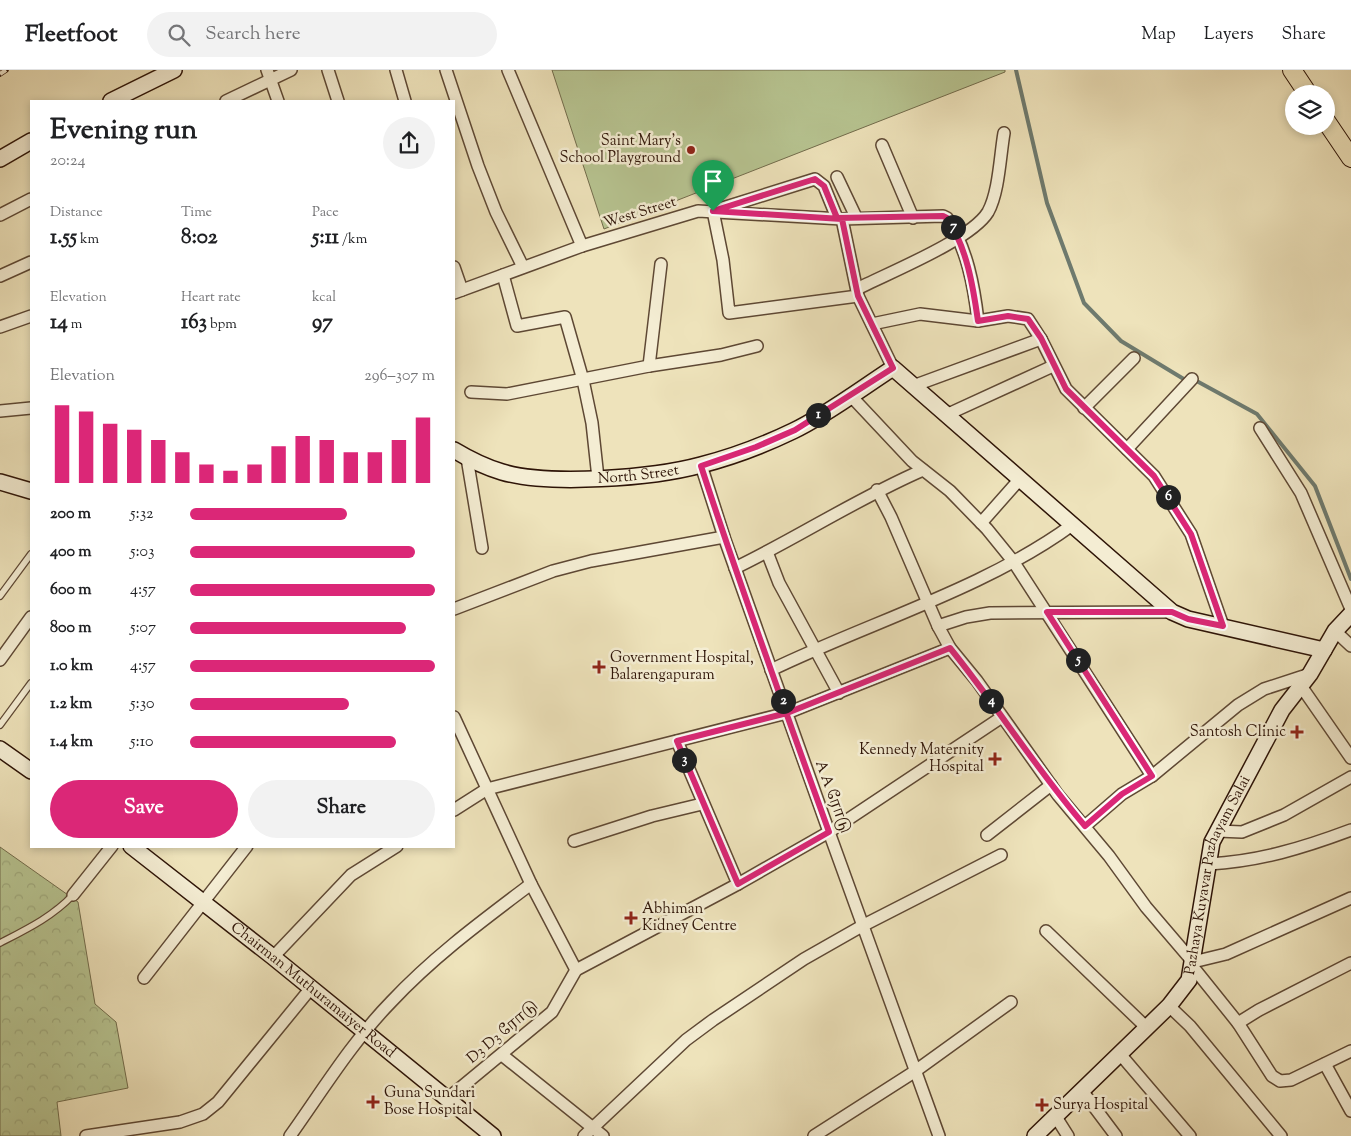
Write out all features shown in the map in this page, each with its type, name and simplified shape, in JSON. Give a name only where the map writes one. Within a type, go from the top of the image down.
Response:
[{"type":"main road","points":[[1292,70],[1302,85]]},
{"type":"main road","points":[[1335,134],[1351,158]]},
{"type":"street","points":[[113,100],[174,70]]},
{"type":"street","points":[[230,100],[269,75],[291,70]]},
{"type":"street","points":[[328,70],[338,100]]},
{"type":"street","points":[[396,70],[405,100]]},
{"type":"street","points":[[446,70],[478,166],[496,212],[523,267]]},
{"type":"street","points":[[508,70],[582,246]]},
{"type":"street","points":[[269,75],[278,100]]},
{"type":"street","points":[[1004,133],[991,204],[981,221],[958,238],[857,293],[729,313],[723,260],[713,211],[815,179],[824,186],[840,219],[857,293],[893,368],[1172,612],[1188,619],[1324,650]]},
{"type":"street","points":[[0,159],[30,142]]},
{"type":"street","points":[[882,145],[913,218]]},
{"type":"street","points":[[837,177],[856,217]]},
{"type":"street","points":[[0,216],[30,200]]},
{"type":"street","name":"West Street","points":[[458,291],[582,246],[698,211],[840,219],[856,217],[913,218],[943,216],[947,218],[958,238]]},
{"type":"street","points":[[958,238],[974,287],[978,321]]},
{"type":"street","points":[[0,276],[30,262]]},
{"type":"street","points":[[649,366],[661,264]]},
{"type":"street","points":[[455,273],[458,291]]},
{"type":"street","points":[[503,275],[517,326],[565,317],[583,380],[592,424],[598,478]]},
{"type":"street","points":[[872,324],[920,314],[978,321],[1018,316],[1028,319],[1041,338],[1053,366],[1066,389],[1154,476],[1191,534],[1223,626]]},
{"type":"street","points":[[0,327],[30,316]]},
{"type":"street","points":[[913,386],[1041,338]]},
{"type":"street","points":[[471,392],[507,394],[649,366],[721,356],[757,346]]},
{"type":"street","points":[[1084,408],[1134,358]]},
{"type":"street","points":[[946,415],[1053,366]]},
{"type":"street","name":"North Street","points":[[455,451],[467,458],[503,473],[550,479],[598,478],[673,471],[701,466],[756,447],[795,430],[893,368]]},
{"type":"street","points":[[1127,449],[1192,379]]},
{"type":"street","points":[[850,395],[892,442],[950,491],[981,523],[1013,562],[1152,776]]},
{"type":"street","points":[[0,411],[30,408]]},
{"type":"street","points":[[1260,428],[1301,493],[1351,609]]},
{"type":"street","points":[[467,458],[482,548]]},
{"type":"street","name":"A A ரோடு","points":[[701,466],[771,670],[914,1072],[939,1136]]},
{"type":"street","points":[[735,568],[877,490],[923,470]]},
{"type":"street","points":[[981,523],[1020,480]]},
{"type":"street","points":[[0,482],[30,491]]},
{"type":"street","points":[[877,490],[891,517],[938,626],[950,648],[1051,786],[1085,826],[1238,1023],[1272,1076],[1280,1081],[1291,1080],[1351,1051]]},
{"type":"street","points":[[771,670],[1013,562],[1052,539],[1072,524]]},
{"type":"street","points":[[455,609],[553,571],[591,561],[724,537]]},
{"type":"street","points":[[766,552],[779,583],[839,693]]},
{"type":"street","points":[[938,626],[966,617],[990,613],[1172,612]]},
{"type":"street","name":"Pazhaya Kuyavar Pazhayam Salai","points":[[1035,1136],[1169,1006],[1189,980],[1212,842],[1282,710],[1306,680],[1335,631],[1351,614]]},
{"type":"street","points":[[0,660],[30,618]]},
{"type":"street","points":[[1335,631],[1351,646]]},
{"type":"street","points":[[455,809],[487,789],[787,713],[950,648]]},
{"type":"street","points":[[1085,826],[1122,794],[1152,776],[1238,705],[1264,689],[1306,680],[1351,758]]},
{"type":"street","points":[[455,719],[531,884],[576,970],[738,884],[829,832],[1002,717]]},
{"type":"street","points":[[677,741],[702,804],[738,884]]},
{"type":"street","points":[[0,749],[30,769]]},
{"type":"street","points":[[1218,831],[1242,832],[1284,815],[1351,777]]},
{"type":"street","points":[[987,835],[1051,786]]},
{"type":"street","points":[[574,841],[652,816],[702,804]]},
{"type":"street","points":[[1209,864],[1244,862],[1280,854],[1351,830]]},
{"type":"street","points":[[73,894],[110,848]]},
{"type":"street","name":"Chairman Muthuramaiyer Road","points":[[134,848],[273,957],[493,1136]]},
{"type":"street","points":[[144,978],[245,848]]},
{"type":"street","points":[[273,957],[351,875],[394,848]]},
{"type":"street","points":[[589,1132],[686,1040],[804,959],[862,926],[1001,856]]},
{"type":"street","points":[[290,1136],[364,1032],[390,1002],[425,968],[531,884]]},
{"type":"street","points":[[1193,964],[1226,954],[1351,898]]},
{"type":"street","points":[[1046,931],[1147,1028]]},
{"type":"street","points":[[1238,1023],[1351,963]]},
{"type":"street","name":"D3 D3 ரோடு","points":[[447,1099],[552,1012],[576,970]]},
{"type":"street","points":[[86,1136],[180,1122],[203,1114],[218,1102],[311,988]]},
{"type":"street","points":[[814,1136],[914,1072],[1011,1002]]},
{"type":"street","points":[[1169,1006],[1190,1026],[1281,1136]]},
{"type":"street","points":[[1120,1054],[1190,1136]]},
{"type":"street","points":[[502,1055],[589,1132],[603,1136]]},
{"type":"street","points":[[1325,1064],[1351,1111]]},
{"type":"street","points":[[1082,1092],[1116,1136]]},
{"type":"street","points":[[1056,1117],[1068,1136]]},
{"type":"lane","points":[[0,596],[30,555]]},
{"type":"lane","points":[[0,725],[30,684]]},
{"type":"lane","points":[[0,943],[41,922],[61,908],[73,894]]},
{"type":"green space","name":"Saint Mary's School Playground","points":[[552,70],[1005,70],[1005,72],[604,229]]},
{"type":"green space","points":[[0,847],[78,902],[95,1004],[116,1022],[128,1088],[57,1102],[61,1136],[0,1136]]},
{"type":"waterway","points":[[1016,70],[1047,203],[1084,303],[1121,341],[1187,381]]},
{"type":"waterway","points":[[1193,379],[1257,414],[1315,486],[1351,579]]},
{"type":"railway","points":[[0,74],[6,70]]},
{"type":"place","name":"Saint Mary's School Playground","points":[[691,150]]},
{"type":"place","name":"Government Hospital, Balarengapuram","points":[[599,667]]},
{"type":"place","name":"Santosh Clinic","points":[[1297,732]]},
{"type":"place","name":"Kennedy Maternity Hospital","points":[[995,759]]},
{"type":"place","name":"Abhiman Kidney Centre","points":[[631,918]]},
{"type":"place","name":"Guna Sundari Bose Hospital","points":[[373,1102]]},
{"type":"place","name":"Surya Hospital","points":[[1042,1105]]},
{"type":"route","points":[[713,211],[815,179],[824,186],[837,218],[943,216],[947,218],[958,238],[974,287],[978,321],[1008,316],[1028,319],[1041,338],[1053,366],[1066,389],[1154,476],[1191,534],[1223,626],[1188,619],[1172,612],[1047,612],[1152,776],[1122,794],[1085,826],[1058,795],[977,681],[950,648],[787,713],[677,741],[697,792],[738,884],[829,832],[787,713],[724,537],[701,466],[756,447],[795,430],[893,368],[858,296],[842,219],[713,211]]}]
